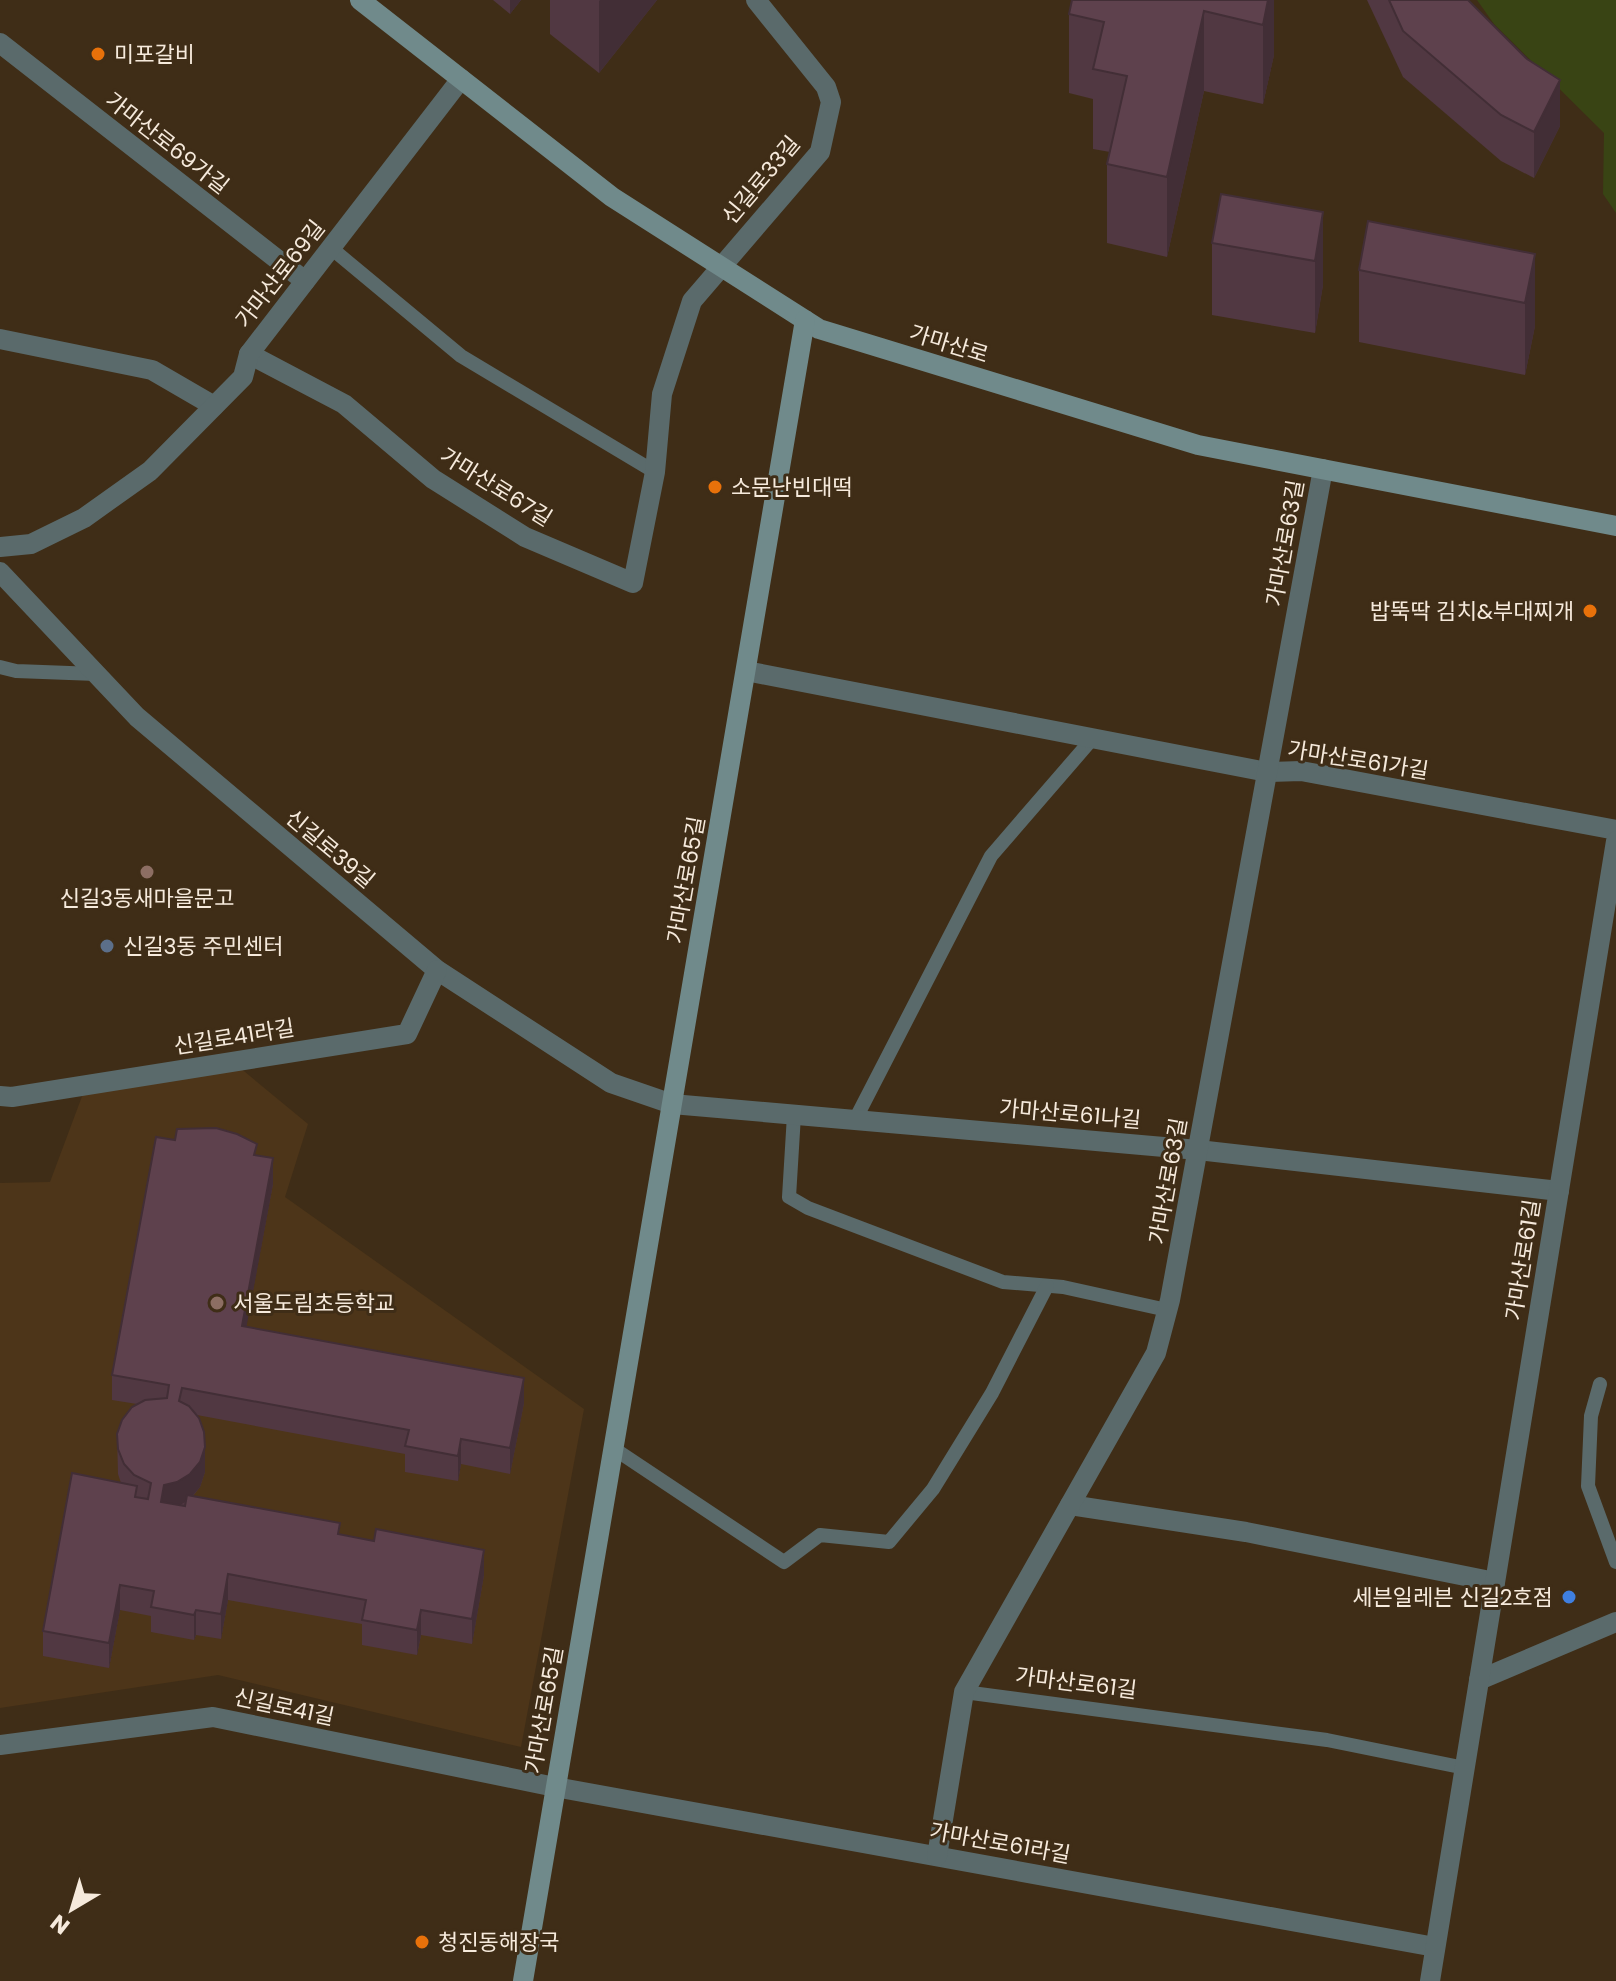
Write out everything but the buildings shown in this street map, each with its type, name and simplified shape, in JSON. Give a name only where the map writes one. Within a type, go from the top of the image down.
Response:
[{"type":"street","name":"가마산로","points":[[360,0],[612,197],[819,329],[1198,445],[1616,526]]},
{"type":"street","name":"신길로33길","points":[[720,266],[820,152],[831,102],[826,87],[756,0]]},
{"type":"street","name":"가마산로69가길","points":[[0,43],[305,281]]},
{"type":"street","name":"가마산로69길","points":[[0,547],[31,544],[84,518],[150,471],[243,377],[249,354],[461,79]]},
{"type":"street","name":"가마산로67길","points":[[249,354],[344,404],[433,479],[525,537],[633,583],[655,472],[662,394],[692,301],[720,266]]},
{"type":"street","name":"가마산로65길","points":[[523,1981],[805,320]]},
{"type":"street","points":[[0,339],[152,370],[214,406]]},
{"type":"street","name":"가마산로63길","points":[[937,1856],[964,1692],[1156,1353],[1198,1150],[1323,469]]},
{"type":"street","name":"신길로39길","points":[[0,572],[137,717],[437,970],[611,1083],[672,1104]]},
{"type":"street","name":"가마산로61가길","points":[[746,671],[1267,772],[1301,771],[1616,830]]},
{"type":"street","name":"가마산로61길","points":[[1430,1981],[1559,1191],[1608,949],[1616,841]]},
{"type":"street","name":"신길로41라길","points":[[0,1096],[12,1097],[407,1034],[437,970]]},
{"type":"street","name":"가마산로61나길","points":[[672,1104],[1198,1150],[1559,1191]]},
{"type":"street","points":[[1070,1505],[1246,1532],[1495,1582]]},
{"type":"street","points":[[1479,1680],[1616,1622]]},
{"type":"street","name":"신길로41길","points":[[0,1745],[213,1717],[555,1787]]},
{"type":"street","name":"가마산로61라길","points":[[555,1787],[1435,1947]]},
{"type":"lane","points":[[331,248],[461,356],[655,472]]},
{"type":"lane","points":[[0,667],[16,671],[96,674]]},
{"type":"lane","points":[[855,1120],[991,856],[1093,738]]},
{"type":"lane","points":[[794,1115],[789,1197],[808,1208],[1003,1282],[1047,1286],[1167,1310]]},
{"type":"lane","points":[[613,1448],[784,1562],[820,1535],[889,1542],[933,1489],[992,1393],[1047,1286]]},
{"type":"lane","points":[[1600,1384],[1591,1416],[1588,1486],[1616,1562]]},
{"type":"lane","name":"가마산로61길","points":[[964,1692],[1327,1740],[1465,1768]]},
{"type":"shaded area","name":"서울도림초등학교","points":[[239,1067],[308,1124],[285,1197],[584,1409],[521,1747],[218,1675],[0,1708],[0,1183],[50,1182],[84,1091]]},
{"type":"green space","points":[[1477,0],[1616,0],[1616,213],[1603,194],[1604,133],[1494,24]]},
{"type":"place","name":"미포갈비","points":[[98,54]]},
{"type":"place","name":"소문난빈대떡","points":[[715,487]]},
{"type":"place","name":"밥뚝딱 김치&부대찌개","points":[[1590,611]]},
{"type":"place","name":"신길3동새마을문고","points":[[147,872]]},
{"type":"place","name":"신길3동 주민센터","points":[[107,946]]},
{"type":"place","name":"서울도림초등학교","points":[[217,1303]]},
{"type":"place","name":"세븐일레븐 신길2호점","points":[[1569,1597]]},
{"type":"place","name":"청진동해장국","points":[[422,1942]]}]
